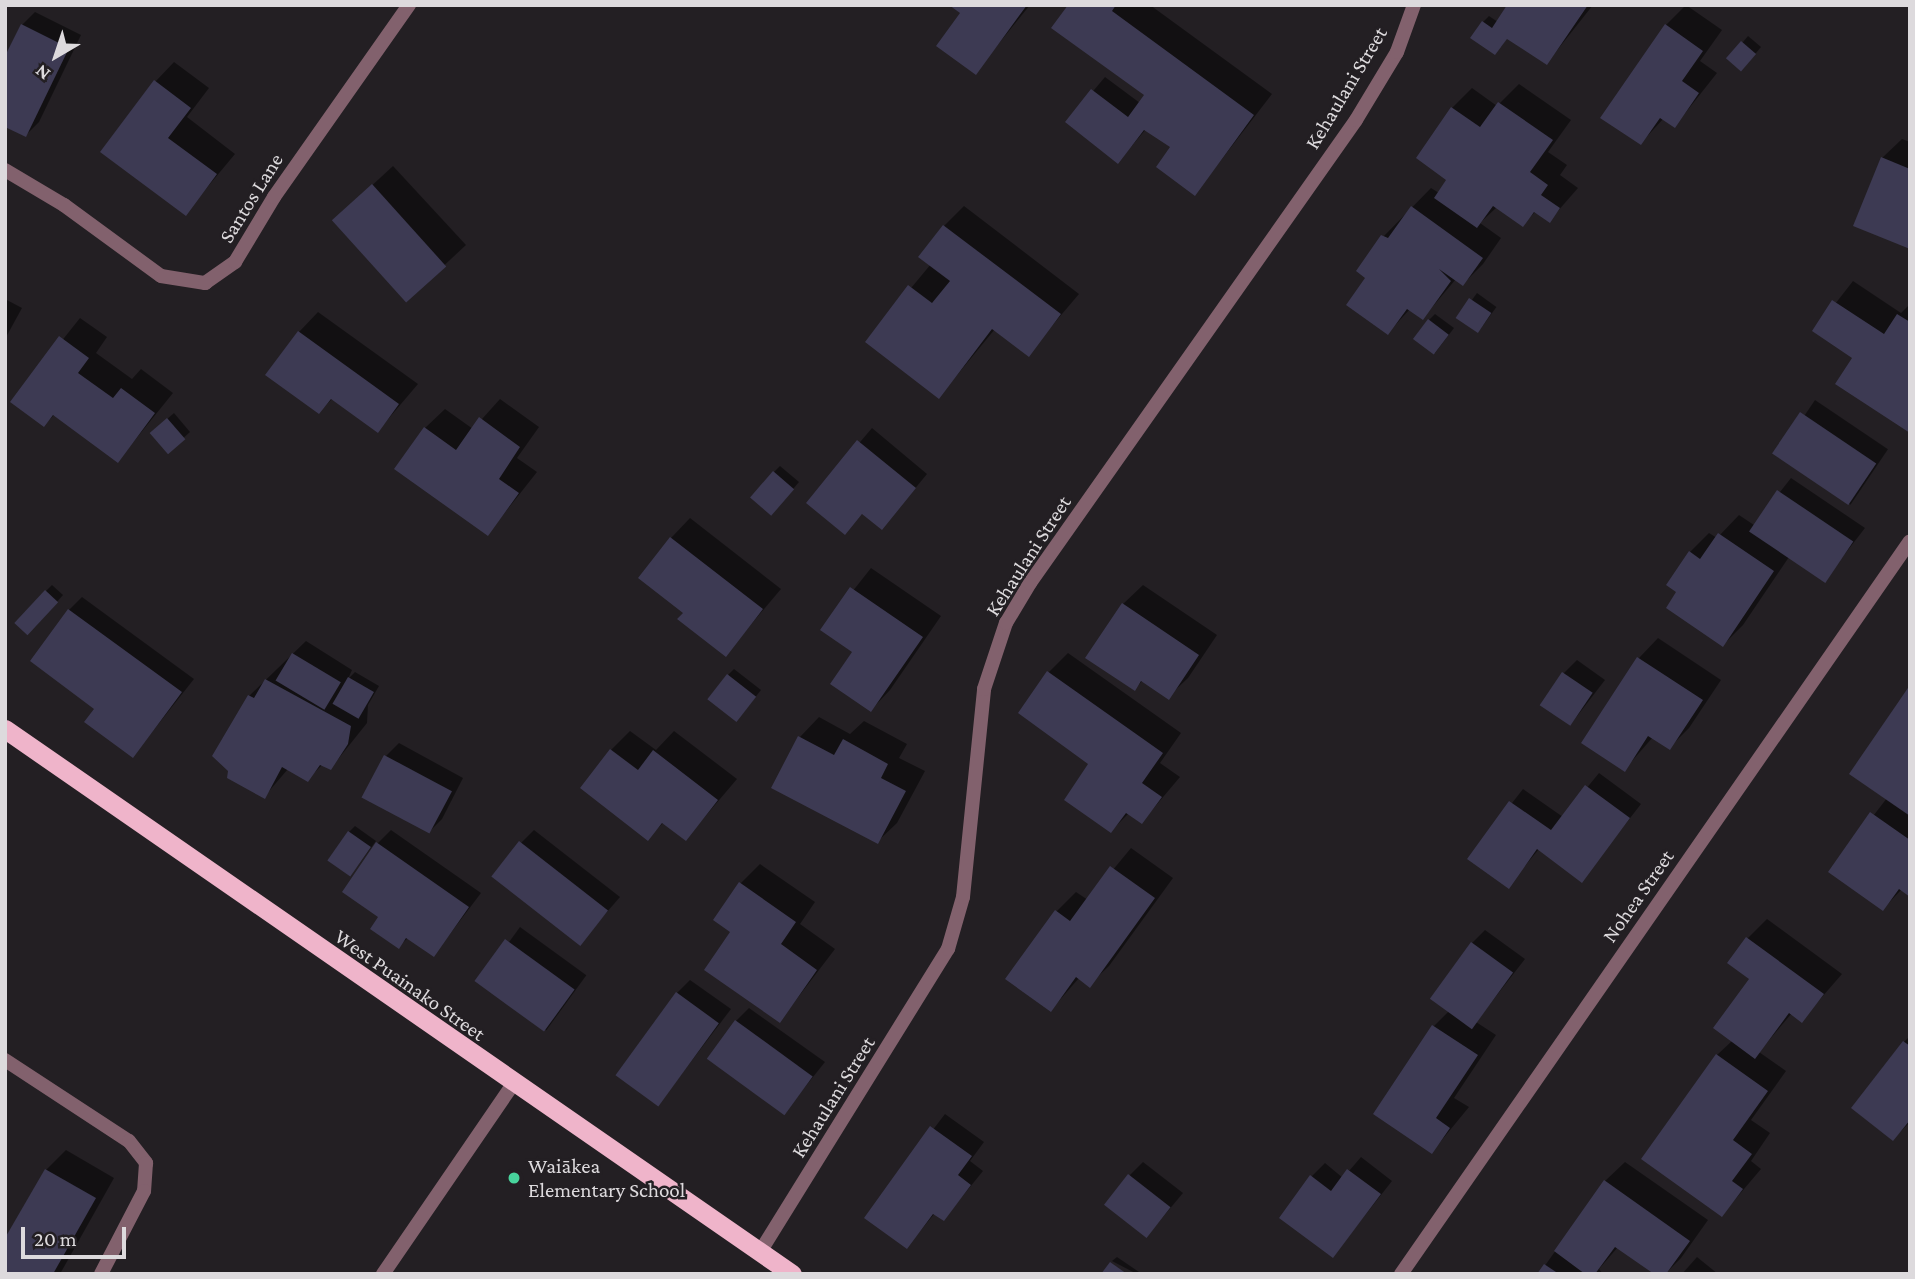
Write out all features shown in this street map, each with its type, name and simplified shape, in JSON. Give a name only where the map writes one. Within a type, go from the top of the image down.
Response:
[{"type":"highway","name":"West Puainako Street","points":[[5,729],[513,1084],[792,1274]]},
{"type":"street","name":"Santos Lane","points":[[5,170],[64,205],[161,276],[205,282],[235,262],[274,197],[409,5]]},
{"type":"street","name":"Kehaulani Street","points":[[760,1252],[948,949],[963,897],[984,689],[1006,623],[1038,571],[1356,120],[1397,52],[1414,5]]},
{"type":"street","name":"Nohea Street","points":[[1401,1274],[1910,541]]},
{"type":"street","points":[[5,1060],[129,1142],[146,1163],[144,1191],[102,1274]]},
{"type":"street","points":[[383,1274],[513,1084]]},
{"type":"building","points":[[949,5],[1027,5],[976,75],[936,46],[960,13]]},
{"type":"building","points":[[1068,5],[1116,5],[1112,11],[1254,115],[1195,196],[1156,167],[1170,147],[1144,130],[1118,164],[1065,122],[1091,89],[1128,117],[1144,95],[1051,28]]},
{"type":"building","points":[[1507,5],[1588,5],[1547,65],[1507,39],[1495,55],[1470,38],[1482,21],[1492,28]]},
{"type":"building","points":[[21,24],[69,48],[26,137],[5,127],[5,56]]},
{"type":"building","points":[[1665,24],[1703,51],[1682,81],[1699,93],[1675,128],[1660,118],[1641,145],[1600,118]]},
{"type":"building","points":[[1741,41],[1756,54],[1741,71],[1726,58]]},
{"type":"building","points":[[154,80],[191,108],[168,138],[217,174],[186,216],[100,152]]},
{"type":"building","points":[[1498,102],[1553,140],[1530,172],[1548,185],[1541,195],[1560,208],[1550,223],[1534,212],[1523,227],[1493,206],[1477,228],[1434,198],[1446,180],[1416,158],[1451,107],[1480,127]]},
{"type":"building","points":[[1881,157],[1910,169],[1910,249],[1853,226]]},
{"type":"building","points":[[372,184],[446,266],[406,303],[332,220]]},
{"type":"building","points":[[1411,206],[1483,258],[1463,286],[1439,269],[1451,281],[1423,320],[1407,309],[1388,335],[1346,305],[1365,278],[1356,271],[1381,235],[1388,238]]},
{"type":"building","points":[[943,225],[1061,314],[1029,357],[992,329],[939,399],[865,342],[908,285],[932,303],[950,281],[918,257]]},
{"type":"building","points":[[1469,298],[1491,313],[1478,333],[1456,318]]},
{"type":"building","points":[[1832,300],[1884,334],[1897,314],[1910,322],[1910,433],[1835,384],[1852,358],[1812,331]]},
{"type":"building","points":[[1428,319],[1449,335],[1434,355],[1413,339]]},
{"type":"building","points":[[298,331],[399,404],[378,433],[331,399],[319,414],[265,375]]},
{"type":"building","points":[[59,336],[89,358],[78,373],[113,398],[121,388],[155,413],[118,463],[53,415],[44,427],[10,402]]},
{"type":"building","points":[[1800,412],[1876,463],[1848,505],[1772,453]]},
{"type":"building","points":[[479,417],[520,447],[499,479],[519,493],[488,536],[394,469],[424,427],[456,450]]},
{"type":"building","points":[[167,418],[185,439],[168,454],[150,433]]},
{"type":"building","points":[[857,440],[916,488],[882,530],[862,514],[845,535],[806,503]]},
{"type":"building","points":[[773,471],[794,489],[771,516],[750,497]]},
{"type":"building","points":[[1777,490],[1853,541],[1825,583],[1749,531]]},
{"type":"building","points":[[1718,533],[1774,571],[1723,647],[1666,608],[1676,592],[1666,585],[1689,551],[1700,559]]},
{"type":"building","points":[[670,537],[763,609],[726,657],[677,619],[683,613],[638,578]]},
{"type":"building","points":[[850,587],[923,637],[871,712],[830,684],[852,652],[820,630]]},
{"type":"building","points":[[45,590],[58,602],[27,635],[14,623]]},
{"type":"building","points":[[1122,603],[1199,655],[1169,700],[1141,681],[1135,691],[1085,658]]},
{"type":"building","points":[[68,609],[182,692],[133,758],[84,722],[94,709],[30,661]]},
{"type":"building","points":[[292,653],[341,682],[324,710],[276,680]]},
{"type":"building","points":[[1637,657],[1703,700],[1670,750],[1648,736],[1625,772],[1581,743]]},
{"type":"building","points":[[1047,671],[1163,753],[1142,783],[1162,797],[1142,824],[1126,813],[1111,833],[1064,800],[1088,764],[1018,713]]},
{"type":"building","points":[[1562,672],[1593,693],[1570,726],[1540,705]]},
{"type":"building","points":[[727,674],[756,697],[736,722],[707,699]]},
{"type":"building","points":[[348,677],[374,692],[358,719],[332,704]]},
{"type":"building","points":[[265,679],[351,726],[348,744],[331,770],[320,765],[308,782],[282,767],[265,799],[227,778],[228,771],[212,756],[248,695],[254,698]]},
{"type":"building","points":[[1910,685],[1910,816],[1849,774]]},
{"type":"building","points":[[798,736],[834,755],[843,739],[888,764],[881,778],[906,791],[878,844],[771,788]]},
{"type":"building","points":[[610,749],[638,770],[653,750],[718,800],[686,841],[662,823],[648,841],[580,788]]},
{"type":"building","points":[[384,755],[452,791],[429,834],[361,797]]},
{"type":"building","points":[[1585,785],[1630,818],[1582,883],[1537,849],[1509,889],[1467,859],[1509,801],[1551,830]]},
{"type":"building","points":[[1870,812],[1910,840],[1910,897],[1899,889],[1883,911],[1828,872]]},
{"type":"building","points":[[348,831],[371,847],[350,877],[327,860]]},
{"type":"building","points":[[519,841],[608,911],[580,946],[491,876]]},
{"type":"building","points":[[376,842],[469,907],[434,957],[406,938],[399,949],[370,929],[378,917],[342,892]]},
{"type":"building","points":[[1110,866],[1155,898],[1090,988],[1076,977],[1051,1012],[1005,979],[1055,910],[1070,921]]},
{"type":"building","points":[[739,882],[796,922],[781,944],[817,970],[780,1023],[704,970],[730,932],[713,920]]},
{"type":"building","points":[[1746,937],[1824,994],[1802,1023],[1789,1013],[1755,1059],[1713,1028],[1749,979],[1727,963]]},
{"type":"building","points":[[505,939],[575,990],[544,1032],[474,981]]},
{"type":"building","points":[[1471,942],[1513,973],[1472,1029],[1430,999]]},
{"type":"building","points":[[676,992],[719,1023],[658,1106],[615,1075]]},
{"type":"building","points":[[735,1020],[813,1076],[784,1115],[707,1059]]},
{"type":"building","points":[[1432,1025],[1478,1055],[1436,1118],[1450,1128],[1432,1154],[1373,1114]]},
{"type":"building","points":[[1903,1041],[1910,1046],[1910,1120],[1893,1141],[1851,1108]]},
{"type":"building","points":[[1716,1054],[1768,1091],[1733,1140],[1752,1154],[1732,1181],[1743,1189],[1722,1217],[1641,1159]]},
{"type":"building","points":[[930,1126],[972,1156],[958,1175],[971,1185],[944,1221],[933,1214],[907,1249],[864,1218]]},
{"type":"building","points":[[45,1169],[96,1198],[53,1274],[5,1274],[5,1238]]},
{"type":"building","points":[[1347,1169],[1381,1194],[1333,1258],[1279,1218],[1310,1175],[1331,1191]]},
{"type":"building","points":[[1128,1174],[1171,1207],[1147,1238],[1104,1205]]},
{"type":"building","points":[[1604,1180],[1690,1241],[1666,1274],[1654,1274],[1615,1247],[1595,1274],[1585,1274],[1554,1251]]},
{"type":"building","points":[[1110,1262],[1127,1274],[1101,1274]]},
{"type":"building","points":[[1544,1264],[1559,1274],[1537,1274]]},
{"type":"place","name":"Waiākea Elementary School","points":[[514,1178]]}]
